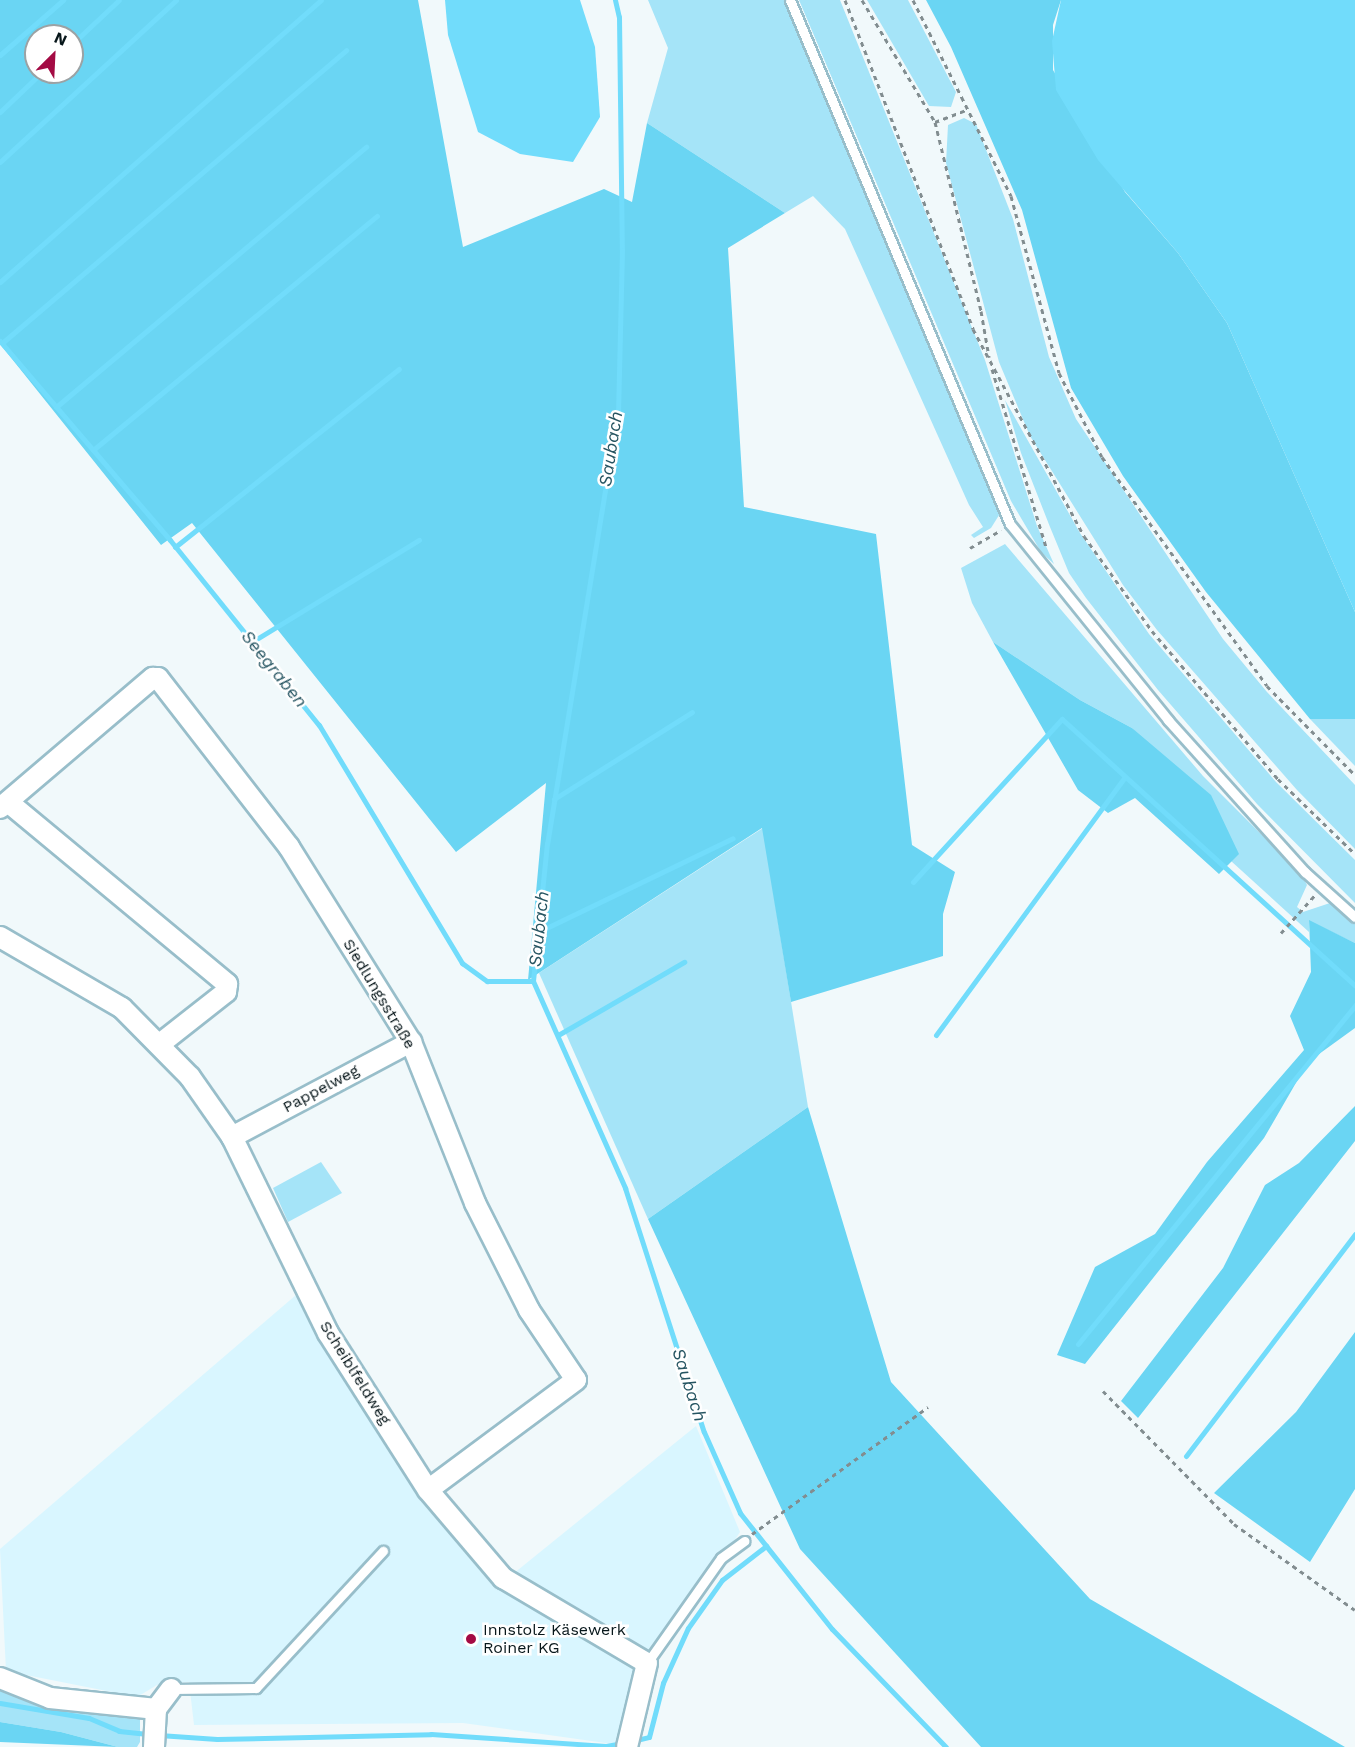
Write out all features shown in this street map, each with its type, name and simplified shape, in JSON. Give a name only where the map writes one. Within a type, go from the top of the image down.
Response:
[{"type":"street","name":"Siedlungsstraße","points":[[160,1044],[226,992],[227,984],[4,805],[153,678],[158,678],[290,847],[411,1042],[475,1203],[529,1310],[576,1380],[428,1490]]},
{"type":"street","name":"Scheiblfeldweg","points":[[0,936],[122,1008],[190,1077],[232,1137],[328,1333],[428,1490],[503,1578],[647,1663]]},
{"type":"street","name":"Pappelweg","points":[[232,1137],[411,1042]]},
{"type":"street","points":[[628,1741],[647,1663]]},
{"type":"street","points":[[0,1678],[50,1698],[155,1731],[171,1689]]},
{"type":"lane","points":[[790,0],[1010,524],[1168,720],[1322,888],[1355,918]]},
{"type":"lane","points":[[647,1663],[722,1558],[744,1541]]},
{"type":"lane","points":[[171,1689],[256,1688],[383,1551]]},
{"type":"path","points":[[845,0],[973,329],[1084,536],[1152,631],[1278,779],[1355,854]]},
{"type":"path","points":[[862,0],[935,122],[981,311],[990,362],[1049,555]]},
{"type":"path","points":[[913,0],[1011,196],[1059,373],[1102,457],[1267,686],[1355,776]]},
{"type":"path","points":[[935,122],[967,110]]},
{"type":"path","points":[[970,548],[1010,524]]},
{"type":"path","points":[[1281,933],[1322,888]]},
{"type":"path","points":[[1103,1391],[1234,1524],[1355,1610]]},
{"type":"path","points":[[766,1524],[928,1407]]},
{"type":"shaded area","points":[[0,0],[418,0],[463,247],[604,189],[632,202],[647,123],[785,213],[728,248],[744,507],[876,534],[912,845],[955,872],[943,914],[943,956],[791,1002],[762,828],[528,980],[546,783],[456,852],[192,523],[161,545],[0,344]]},
{"type":"shaded area","points":[[445,0],[580,0],[595,47],[600,117],[573,162],[520,154],[478,132],[448,35]]},
{"type":"shaded area","points":[[648,0],[785,0],[1001,512],[991,528],[974,538],[971,535],[983,527],[969,505],[845,229],[813,196],[785,213],[647,123],[668,48]]},
{"type":"shaded area","points":[[799,0],[840,0],[985,360],[1037,526],[1054,564],[1041,552],[1011,501]]},
{"type":"shaded area","points":[[867,0],[908,0],[956,92],[951,107],[929,106]]},
{"type":"shaded area","points":[[926,0],[1061,0],[1053,25],[1053,70],[1125,192],[1178,253],[1227,323],[1355,612],[1355,719],[1310,719],[1206,592],[1123,476],[1071,388],[1022,210],[951,47]]},
{"type":"shaded area","points":[[1061,0],[1355,0],[1355,612],[1227,323],[1178,253],[1098,160],[1056,90],[1052,41]]},
{"type":"shaded area","points":[[964,118],[976,124],[1013,219],[1049,357],[1076,419],[1223,639],[1267,692],[1355,785],[1355,849],[1297,790],[1157,630],[1123,585],[1030,436],[999,362],[946,163],[948,125]]},
{"type":"shaded area","points":[[1005,400],[1080,533],[1149,634],[1276,782],[1355,860],[1355,903],[1257,804],[1158,690],[1086,598],[1069,573],[1050,527],[1021,453]]},
{"type":"shaded area","points":[[1005,544],[1203,776],[1302,875],[1307,885],[1297,907],[1303,912],[1330,903],[1355,923],[1355,943],[1309,921],[1309,932],[1231,861],[1238,853],[1132,728],[1080,700],[993,642],[972,603],[961,568]]},
{"type":"shaded area","points":[[993,642],[1080,700],[1132,728],[1211,795],[1239,854],[1219,874],[1135,798],[1108,813],[1078,790]]},
{"type":"shaded area","points":[[1310,719],[1355,719],[1355,766]]},
{"type":"shaded area","points":[[763,828],[808,1107],[648,1219],[539,973]]},
{"type":"shaded area","points":[[1309,920],[1355,943],[1355,1028],[1308,1062],[1264,1138],[1085,1364],[1057,1355],[1095,1267],[1155,1234],[1207,1162],[1304,1050],[1290,1016],[1311,972]]},
{"type":"shaded area","points":[[1355,1106],[1355,1141],[1138,1418],[1121,1401],[1223,1268],[1265,1185],[1299,1163]]},
{"type":"shaded area","points":[[808,1107],[891,1382],[1090,1599],[1345,1747],[981,1747],[800,1549],[648,1219]]},
{"type":"shaded area","points":[[321,1162],[342,1193],[288,1222],[273,1188]]},
{"type":"shaded area","points":[[296,1295],[390,1440],[503,1582],[696,1426],[740,1532],[657,1660],[634,1747],[463,1723],[194,1725],[189,1682],[157,1685],[137,1697],[6,1671],[0,1549]]},
{"type":"shaded area","points":[[1355,1332],[1355,1489],[1310,1562],[1214,1493],[1296,1412]]},
{"type":"shaded area","points":[[0,1689],[140,1717],[140,1742],[137,1747],[118,1747],[61,1732],[0,1722]]},
{"type":"shaded area","points":[[0,1722],[61,1732],[118,1747],[0,1742]]},
{"type":"waterway","points":[[0,55],[63,0]]},
{"type":"waterway","points":[[84,33],[119,0]]},
{"type":"waterway","points":[[0,162],[176,0]]},
{"type":"waterway","points":[[0,282],[321,0]]},
{"type":"waterway","name":"Saubach","points":[[615,0],[619,17],[622,250],[618,411],[547,843],[533,981],[625,1188],[704,1432],[740,1513],[832,1629],[946,1747]]},
{"type":"waterway","points":[[2,343],[346,50]]},
{"type":"waterway","points":[[0,112],[29,84]]},
{"type":"waterway","points":[[56,407],[366,147]]},
{"type":"waterway","points":[[93,450],[377,216]]},
{"type":"waterway","name":"Seegraben","points":[[0,341],[170,540],[319,725],[462,963],[487,981],[533,981]]},
{"type":"waterway","points":[[175,547],[399,369]]},
{"type":"waterway","points":[[250,643],[419,540]]},
{"type":"waterway","points":[[554,799],[692,712]]},
{"type":"waterway","points":[[913,882],[1062,719],[1355,986]]},
{"type":"waterway","points":[[936,1035],[1125,777]]},
{"type":"waterway","points":[[538,932],[733,838]]},
{"type":"waterway","points":[[558,1035],[684,962]]},
{"type":"waterway","points":[[1078,1344],[1355,1005]]},
{"type":"waterway","points":[[1186,1456],[1355,1234]]},
{"type":"waterway","points":[[632,1741],[649,1737],[663,1683],[688,1628],[722,1580],[766,1546]]},
{"type":"waterway","points":[[0,1703],[89,1718],[119,1731],[150,1734]]},
{"type":"waterway","points":[[159,1735],[217,1739],[431,1734],[606,1746],[623,1743]]},
{"type":"place","name":"Innstolz Käsewerk Roiner KG","points":[[471,1639]]}]
